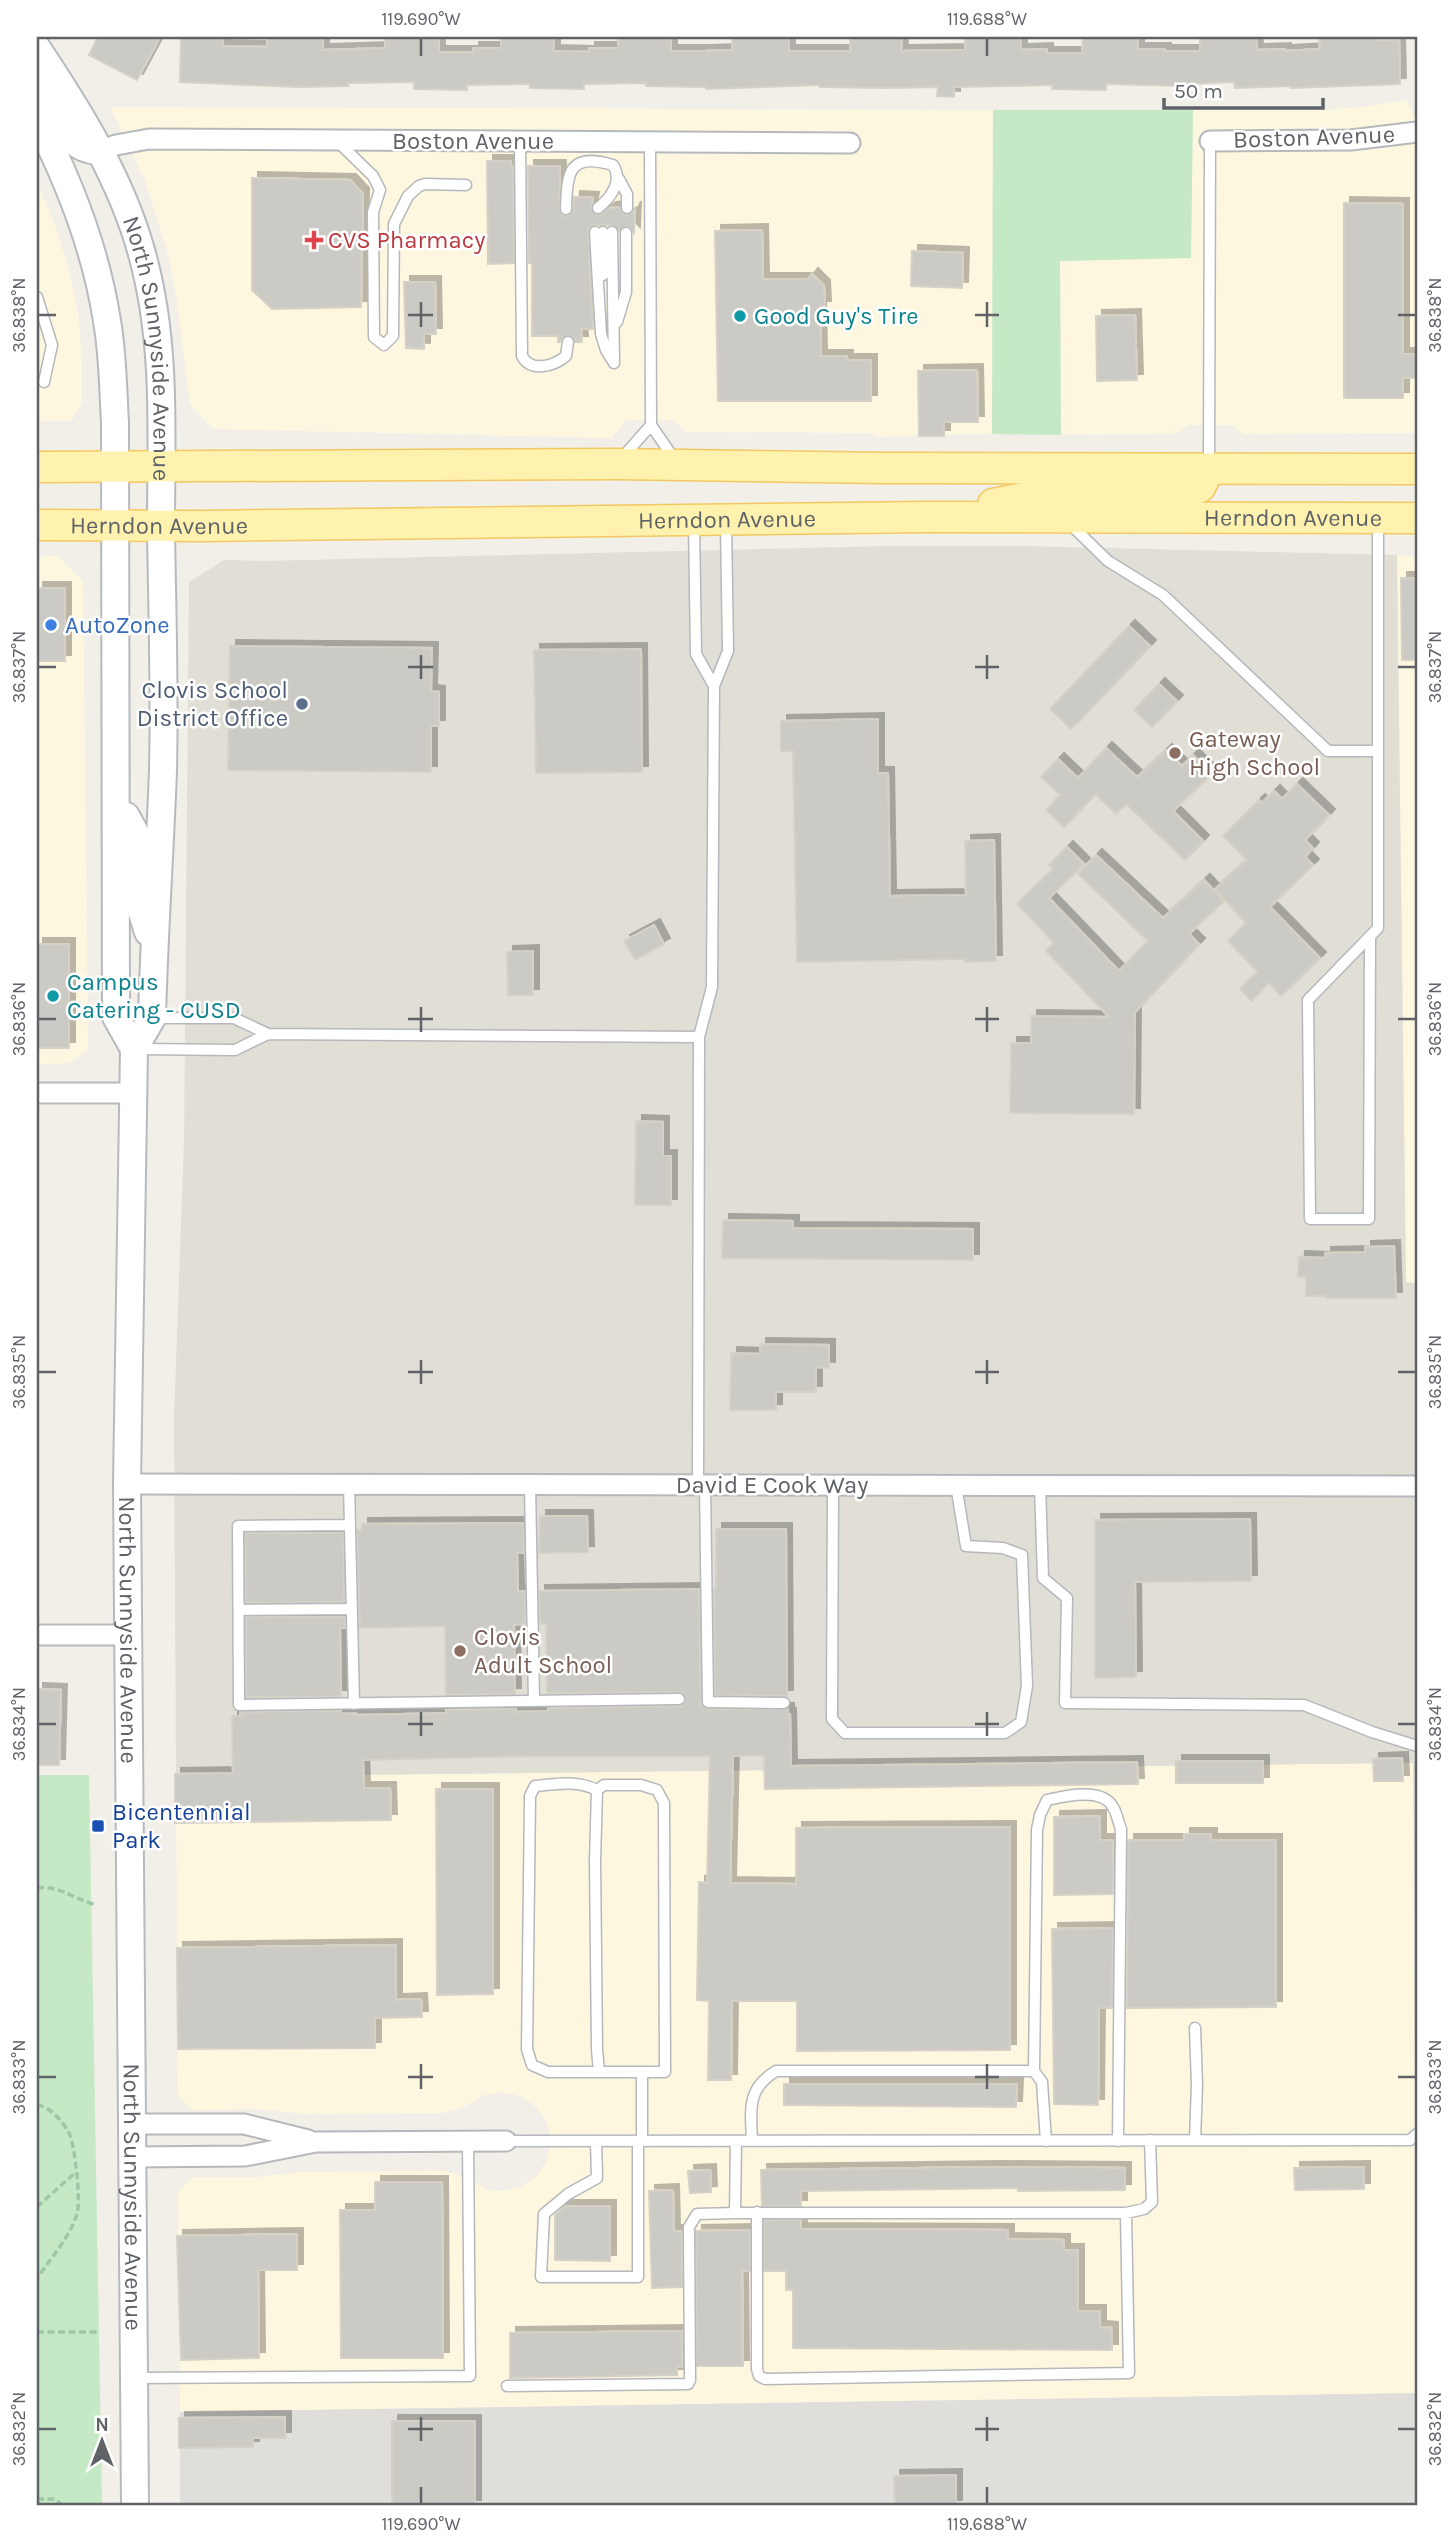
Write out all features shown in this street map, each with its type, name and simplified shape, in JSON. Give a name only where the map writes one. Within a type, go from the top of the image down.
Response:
[{"type":"main road","name":"North Sunnyside Avenue","points":[[37,48],[67,93],[120,192],[131,219],[152,296],[160,364],[163,770],[153,947],[152,1018],[134,1049]]},
{"type":"main road","points":[[37,81],[70,138],[77,145],[99,152]]},
{"type":"main road","name":"North Sunnyside Avenue","points":[[37,119],[73,197],[93,256],[112,361],[115,423],[116,1017],[134,1049],[127,1484],[135,2506]]},
{"type":"main road","name":"Herndon Avenue","points":[[37,467],[617,464],[1417,469]]},
{"type":"main road","points":[[927,517],[1044,494],[1179,493],[1200,487],[1209,469]]},
{"type":"main road","name":"Herndon Avenue","points":[[37,525],[927,517],[1417,519]]},
{"type":"main road","points":[[116,813],[125,816],[137,836],[136,894],[153,947]]},
{"type":"street","name":"Boston Avenue","points":[[1210,141],[1351,140],[1417,132]]},
{"type":"street","name":"Boston Avenue","points":[[99,152],[116,145],[149,139],[850,143]]},
{"type":"street","points":[[37,1093],[134,1093]]},
{"type":"street","name":"David E Cook Way","points":[[127,1484],[1417,1486]]},
{"type":"street","points":[[37,1635],[128,1635]]},
{"type":"street","points":[[132,2124],[244,2124],[316,2142]]},
{"type":"street","points":[[132,2157],[245,2155],[316,2142],[506,2141]]},
{"type":"lane","points":[[337,141],[373,176],[380,190],[373,212],[374,337],[384,345],[393,336],[394,224],[408,196],[414,189],[425,184],[466,185]]},
{"type":"lane","points":[[1209,469],[1210,141]]},
{"type":"lane","points":[[520,142],[522,355],[525,361],[532,365],[556,364],[566,356],[568,342]]},
{"type":"lane","points":[[650,142],[651,425],[679,465]]},
{"type":"lane","points":[[566,209],[567,178],[573,167],[591,160],[613,164],[618,173],[616,184],[604,207]]},
{"type":"lane","points":[[616,184],[627,194],[627,208]]},
{"type":"lane","points":[[613,336],[603,232],[601,334],[614,363],[613,336],[626,292],[626,233]]},
{"type":"lane","points":[[37,297],[52,345],[44,382]]},
{"type":"lane","points":[[617,464],[651,425]]},
{"type":"lane","points":[[1063,517],[1108,561],[1163,595],[1328,751],[1376,751]]},
{"type":"lane","points":[[726,518],[728,651],[714,686],[712,987],[699,1037],[702,1485],[708,1702],[783,1703]]},
{"type":"lane","points":[[1370,938],[1369,1219],[1310,1219],[1308,1000],[1378,929],[1378,518]]},
{"type":"lane","points":[[694,519],[696,654],[714,686]]},
{"type":"lane","points":[[152,1018],[234,1018],[268,1034],[699,1037]]},
{"type":"lane","points":[[134,1049],[235,1050],[268,1034]]},
{"type":"lane","points":[[349,1484],[354,1704]]},
{"type":"lane","points":[[530,1485],[534,1701]]},
{"type":"lane","points":[[833,1485],[832,1719],[845,1733],[1005,1733],[1021,1722],[1027,1686],[1022,1555],[1003,1548],[966,1546],[956,1485]]},
{"type":"lane","points":[[1040,1485],[1043,1578],[1067,1598],[1065,1703],[1304,1705],[1372,1732],[1417,1746]]},
{"type":"lane","points":[[350,1525],[238,1527],[239,1705],[679,1699]]},
{"type":"lane","points":[[239,1610],[352,1609]]},
{"type":"lane","points":[[568,1783],[597,1790],[604,1785],[641,1785],[657,1790],[664,1803],[665,2072],[548,2072],[532,2065],[527,2049],[530,1796],[535,1786],[568,1783]]},
{"type":"lane","points":[[597,1790],[595,1887],[599,2072]]},
{"type":"lane","points":[[1046,2141],[1042,2082],[1034,2071],[1037,1830],[1047,1800],[1068,1795],[1101,1796],[1113,1805],[1121,1829],[1118,2141]]},
{"type":"lane","points":[[1195,2028],[1195,2140]]},
{"type":"lane","points":[[752,2141],[751,2107],[754,2092],[762,2079],[776,2071],[1034,2071]]},
{"type":"lane","points":[[596,2141],[597,2178],[568,2194],[544,2214],[541,2277],[638,2277],[642,2073]]},
{"type":"lane","points":[[506,2141],[1410,2140],[1417,2134]]},
{"type":"lane","points":[[507,2386],[688,2384],[689,2227],[697,2214],[1126,2213],[1144,2209],[1152,2202],[1150,2140]]},
{"type":"lane","points":[[134,2378],[470,2376],[468,2141]]},
{"type":"lane","points":[[735,2213],[736,2141]]},
{"type":"lane","points":[[757,2212],[757,2369],[765,2379],[1129,2373],[1126,2213]]},
{"type":"path","points":[[37,1888],[51,1887],[67,1892],[82,1902],[97,1905]]},
{"type":"path","points":[[37,2105],[42,2105],[56,2116],[70,2135],[78,2211],[62,2245],[37,2279]]},
{"type":"path","points":[[37,2207],[76,2172]]},
{"type":"path","points":[[37,2332],[100,2332]]},
{"type":"path","points":[[37,2499],[55,2499],[62,2506]]},
{"type":"shaded area","points":[[1406,100],[1417,121],[1417,433],[1243,434],[1232,425],[1188,425],[1176,434],[1061,435],[1060,261],[1191,258],[1193,110],[1323,110]]},
{"type":"shaded area","points":[[110,107],[993,110],[992,434],[881,437],[870,433],[687,432],[672,420],[626,420],[612,438],[213,429],[190,405],[169,257],[145,181]]},
{"type":"shaded area","points":[[37,182],[68,266],[78,312],[82,404],[71,421],[37,421]]},
{"type":"shaded area","points":[[886,546],[1022,546],[1397,555],[1406,1282],[1417,1283],[1417,1734],[1413,1735],[1413,1763],[176,1777],[174,1417],[184,1142],[189,582],[224,560]]},
{"type":"shaded area","points":[[1397,555],[1417,556],[1417,1283],[1406,1283]]},
{"type":"shaded area","points":[[58,556],[83,581],[88,1050],[70,1063],[37,1064],[37,557]]},
{"type":"shaded area","points":[[1413,1734],[1417,1734],[1417,2393]]},
{"type":"shaded area","points":[[1413,1763],[1417,2393],[180,2412],[178,2191],[192,2177],[256,2177],[301,2172],[442,2171],[460,2175],[486,2189],[502,2191],[521,2187],[537,2176],[547,2160],[551,2141],[547,2122],[536,2107],[520,2096],[501,2092],[485,2095],[460,2109],[442,2113],[304,2114],[255,2109],[191,2110],[178,2096],[176,1777]]},
{"type":"shaded area","points":[[1417,2393],[1417,2506],[180,2506],[180,2412]]},
{"type":"green space","points":[[993,110],[1193,110],[1191,258],[1060,261],[1061,435],[992,434]]},
{"type":"green space","points":[[37,1775],[89,1775],[102,2506],[37,2506]]},
{"type":"building","points":[[98,37],[160,37],[137,80],[89,55]]},
{"type":"building","points":[[181,37],[223,37],[223,46],[267,47],[267,37],[323,37],[323,50],[385,48],[385,37],[439,37],[439,52],[473,52],[473,48],[501,48],[501,37],[554,37],[554,51],[589,52],[589,48],[618,48],[618,37],[671,37],[671,51],[732,50],[732,37],[789,37],[789,51],[850,51],[850,37],[901,37],[902,51],[965,50],[965,37],[1021,37],[1021,50],[1047,49],[1047,53],[1082,53],[1083,37],[1138,37],[1138,49],[1200,51],[1200,37],[1256,37],[1257,50],[1285,51],[1320,49],[1319,37],[1377,37],[1377,40],[1399,40],[1400,84],[1235,88],[1234,82],[1185,86],[1106,84],[1106,90],[1052,89],[1052,85],[954,87],[954,97],[937,96],[938,87],[820,85],[706,89],[646,86],[646,83],[584,84],[584,89],[530,88],[530,84],[467,85],[467,90],[414,89],[414,82],[298,87],[180,82]]},
{"type":"building","points":[[487,161],[511,161],[513,166],[514,263],[488,264]]},
{"type":"building","points":[[528,166],[560,166],[559,209],[563,216],[569,216],[573,212],[574,197],[593,198],[591,209],[596,215],[610,208],[620,207],[623,214],[628,215],[635,207],[634,233],[627,226],[619,231],[613,225],[594,225],[588,229],[593,329],[581,329],[582,342],[575,342],[573,337],[568,335],[560,342],[558,336],[532,336]]},
{"type":"building","name":"CVS Pharmacy","points":[[252,178],[350,180],[363,194],[361,307],[272,309],[252,290]]},
{"type":"building","points":[[1344,203],[1403,204],[1403,354],[1417,354],[1417,378],[1403,378],[1403,398],[1344,398]]},
{"type":"building","points":[[762,230],[763,279],[808,279],[812,274],[824,286],[825,307],[820,307],[821,356],[871,360],[871,401],[718,401],[715,231]]},
{"type":"building","points":[[912,251],[963,253],[962,288],[911,286]]},
{"type":"building","points":[[404,282],[435,282],[436,334],[424,334],[424,349],[406,348]]},
{"type":"building","points":[[1135,315],[1137,380],[1097,381],[1096,316]]},
{"type":"building","points":[[977,370],[978,422],[944,422],[944,436],[919,436],[918,371]]},
{"type":"building","points":[[1401,578],[1417,578],[1417,660],[1402,660]]},
{"type":"building","name":"AutoZone","points":[[37,588],[65,588],[65,661],[37,661]]},
{"type":"building","points":[[1129,626],[1150,646],[1071,729],[1050,709]]},
{"type":"building","points":[[230,646],[432,648],[431,691],[439,692],[439,726],[431,726],[431,772],[228,770]]},
{"type":"building","points":[[641,649],[642,772],[536,773],[534,650]]},
{"type":"building","points":[[1159,684],[1177,701],[1152,727],[1134,710]]},
{"type":"building","points":[[878,719],[878,773],[888,773],[890,896],[966,895],[965,841],[994,840],[996,961],[965,962],[965,959],[797,962],[793,751],[781,751],[781,721]]},
{"type":"building","points":[[1106,748],[1137,777],[1166,750],[1182,766],[1193,755],[1212,774],[1173,811],[1203,841],[1185,860],[1126,804],[1116,814],[1095,794],[1064,827],[1046,810],[1060,795],[1041,777],[1058,759],[1078,778]]},
{"type":"building","points":[[1297,784],[1329,815],[1305,840],[1313,848],[1305,857],[1313,865],[1270,907],[1320,958],[1281,996],[1269,983],[1251,1001],[1240,989],[1258,972],[1228,941],[1246,923],[1215,889],[1247,860],[1223,836],[1259,800],[1262,803],[1274,791],[1282,799]]},
{"type":"building","points":[[1067,847],[1084,864],[1049,898],[1119,971],[1148,941],[1078,874],[1096,855],[1163,918],[1204,880],[1224,901],[1189,934],[1199,944],[1135,1012],[1134,1114],[1010,1113],[1011,1043],[1031,1043],[1031,1016],[1109,1017],[1046,951],[1054,943],[1017,904],[1053,869],[1049,865]]},
{"type":"building","points":[[654,925],[664,944],[635,960],[624,941]]},
{"type":"building","name":"Campus Catering - CUSD","points":[[37,944],[69,944],[69,1048],[37,1048]]},
{"type":"building","points":[[533,951],[533,995],[508,995],[507,952]]},
{"type":"building","points":[[636,1121],[663,1122],[663,1156],[671,1156],[671,1205],[635,1205]]},
{"type":"building","points":[[723,1220],[793,1221],[793,1228],[973,1229],[973,1260],[722,1258]]},
{"type":"building","points":[[1394,1246],[1396,1298],[1306,1296],[1306,1277],[1298,1277],[1299,1257],[1325,1258],[1325,1253],[1365,1252],[1365,1247]]},
{"type":"building","points":[[760,1344],[829,1345],[829,1368],[816,1367],[816,1392],[776,1392],[776,1410],[730,1410],[731,1353],[760,1354]]},
{"type":"building","points":[[540,1516],[587,1516],[588,1552],[539,1553]]},
{"type":"building","points":[[1250,1519],[1251,1581],[1135,1582],[1136,1677],[1095,1678],[1095,1520]]},
{"type":"building","points":[[523,1523],[524,1553],[517,1553],[518,1591],[525,1591],[525,1624],[514,1625],[515,1694],[446,1695],[445,1626],[360,1628],[357,1530],[362,1530],[362,1524]]},
{"type":"building","points":[[716,1529],[786,1529],[787,1696],[715,1695]]},
{"type":"building","points":[[245,1533],[343,1533],[344,1602],[246,1603]]},
{"type":"building","points":[[699,1589],[701,1705],[708,1709],[788,1709],[791,1766],[1137,1762],[1138,1784],[765,1789],[764,1755],[733,1756],[730,1883],[796,1884],[796,1828],[1010,1827],[1010,2050],[797,2051],[797,2001],[732,2001],[731,2080],[708,2080],[709,2001],[697,2000],[699,1882],[707,1883],[710,1756],[363,1760],[364,1788],[390,1788],[391,1820],[175,1823],[175,1774],[233,1773],[232,1716],[240,1716],[240,1712],[341,1711],[341,1714],[356,1715],[447,1713],[446,1710],[516,1709],[516,1712],[548,1711],[548,1708],[682,1706],[686,1698],[679,1692],[547,1693],[546,1624],[540,1624],[539,1591]]},
{"type":"building","points":[[246,1617],[345,1617],[345,1628],[340,1628],[341,1696],[246,1697]]},
{"type":"building","points":[[37,1689],[61,1690],[59,1765],[37,1765]]},
{"type":"building","points":[[1402,1758],[1403,1781],[1374,1781],[1373,1759]]},
{"type":"building","points":[[1176,1761],[1263,1761],[1263,1783],[1176,1783]]},
{"type":"building","points":[[436,1789],[493,1789],[493,1994],[437,1995]]},
{"type":"building","points":[[1100,1816],[1100,1840],[1113,1840],[1113,1894],[1054,1895],[1054,1817]]},
{"type":"building","points":[[1184,1834],[1211,1834],[1211,1840],[1276,1840],[1276,2007],[1127,2008],[1128,1840],[1184,1840]]},
{"type":"building","points":[[1113,1928],[1112,2008],[1099,2008],[1098,2105],[1054,2104],[1052,1929]]},
{"type":"building","points":[[396,1945],[396,2000],[421,1999],[422,2017],[375,2018],[375,2048],[178,2049],[177,1948]]},
{"type":"building","points":[[784,2084],[1017,2084],[1016,2107],[784,2105]]},
{"type":"building","points":[[1364,2167],[1364,2189],[1295,2190],[1294,2168]]},
{"type":"building","points":[[1125,2168],[1125,2190],[1018,2191],[1018,2188],[801,2191],[801,2206],[762,2206],[761,2170]]},
{"type":"building","points":[[710,2170],[711,2192],[690,2193],[688,2171]]},
{"type":"building","points":[[375,2182],[442,2182],[443,2358],[341,2358],[340,2210],[375,2210]]},
{"type":"building","points":[[673,2190],[674,2231],[682,2231],[682,2287],[652,2288],[649,2191]]},
{"type":"building","points":[[566,2206],[610,2206],[610,2261],[555,2260],[555,2215]]},
{"type":"building","points":[[764,2220],[801,2220],[801,2229],[1008,2230],[1008,2239],[1064,2240],[1064,2250],[1078,2250],[1078,2311],[1100,2311],[1100,2327],[1112,2328],[1112,2350],[793,2348],[793,2290],[786,2290],[786,2271],[764,2271]]},
{"type":"building","points":[[750,2230],[750,2271],[742,2271],[743,2366],[697,2366],[696,2231]]},
{"type":"building","points":[[297,2234],[297,2270],[258,2270],[259,2358],[181,2360],[177,2236]]},
{"type":"building","points":[[682,2331],[682,2367],[677,2367],[677,2375],[510,2378],[510,2333]]},
{"type":"building","points":[[285,2417],[285,2438],[253,2438],[253,2447],[179,2448],[179,2418]]},
{"type":"building","points":[[392,2421],[475,2421],[475,2506],[392,2506]]},
{"type":"building","points":[[956,2475],[956,2506],[895,2506],[894,2476]]},
{"type":"place","name":"CVS Pharmacy","points":[[314,240]]},
{"type":"place","name":"Good Guy's Tire","points":[[740,316]]},
{"type":"place","name":"AutoZone","points":[[51,625]]},
{"type":"place","name":"Clovis School District Office","points":[[302,704]]},
{"type":"place","name":"Gateway High School","points":[[1175,753]]},
{"type":"place","name":"Campus Catering - CUSD","points":[[53,996]]},
{"type":"place","name":"Clovis Adult School","points":[[460,1651]]},
{"type":"place","name":"Bicentennial Park","points":[[98,1826]]}]
